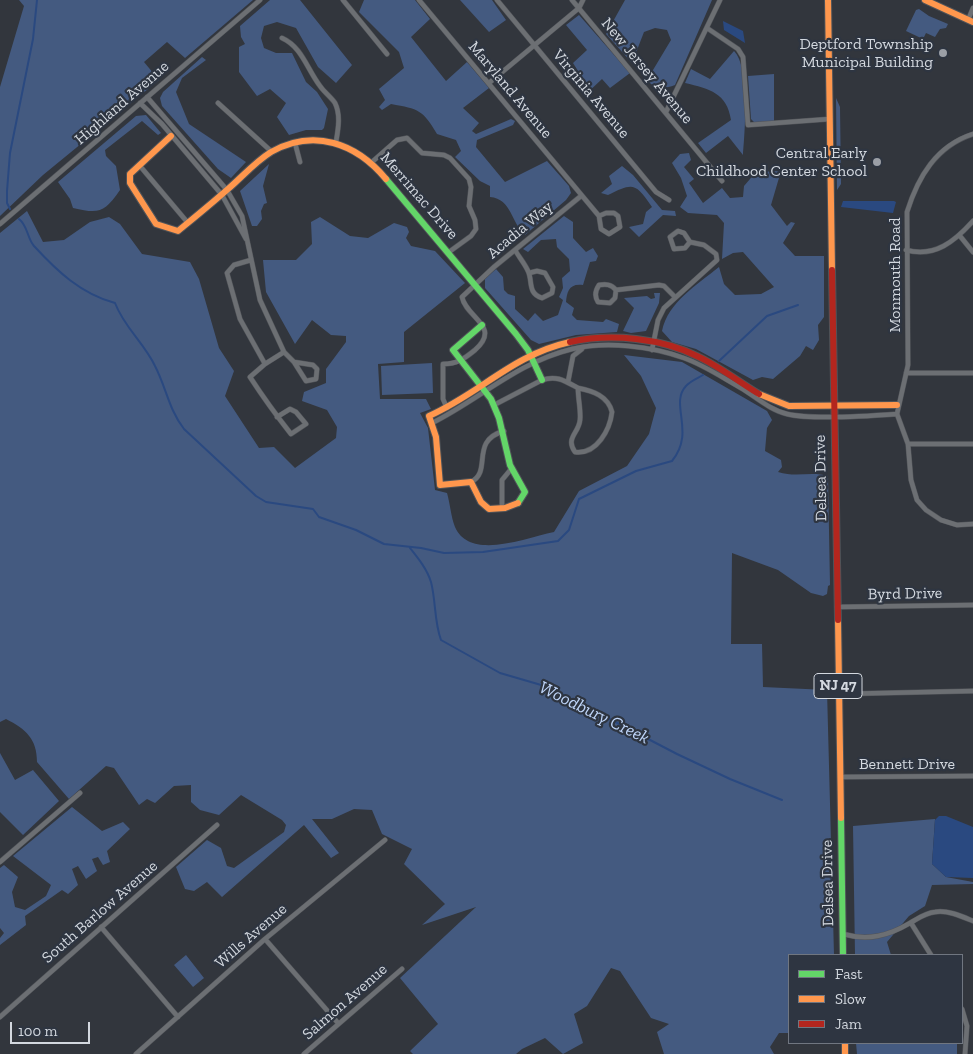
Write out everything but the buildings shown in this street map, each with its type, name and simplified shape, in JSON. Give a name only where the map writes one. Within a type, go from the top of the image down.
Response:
[{"type":"street","name":"Highland Avenue","points":[[0,224],[260,0]]},
{"type":"street","points":[[343,0],[387,54]]},
{"type":"street","name":"Maryland Avenue","points":[[419,0],[599,216]]},
{"type":"street","name":"Virginia Avenue","points":[[497,0],[656,192],[669,200]]},
{"type":"street","name":"New Jersey Avenue","points":[[572,0],[722,181]]},
{"type":"street","points":[[489,83],[579,8],[583,0]]},
{"type":"street","points":[[666,112],[720,0]]},
{"type":"street","name":"Delsea Drive","points":[[828,0],[843,954]]},
{"type":"street","points":[[925,0],[971,21],[973,8]]},
{"type":"street","points":[[707,28],[738,49],[743,58],[748,125],[830,119]]},
{"type":"street","points":[[282,38],[292,42],[298,49],[319,85],[335,103],[338,124],[336,142]]},
{"type":"street","points":[[147,97],[242,216],[260,300],[284,352],[294,362],[306,382],[316,379],[317,369],[313,365],[294,362]]},
{"type":"street","points":[[140,103],[224,192]]},
{"type":"street","points":[[218,103],[272,152]]},
{"type":"street","name":"Monmouth Road","points":[[897,414],[897,405],[906,374],[907,212],[913,192],[924,170],[947,147],[973,134]]},
{"type":"street","points":[[140,166],[188,223],[178,231],[156,224],[130,183],[130,174],[171,136]]},
{"type":"street","points":[[372,162],[397,140],[407,138],[422,153],[444,154],[469,179],[471,187],[469,206],[475,220],[476,229],[471,236],[450,252]]},
{"type":"street","name":"Merrimac Drive","points":[[188,223],[272,152],[295,143],[315,140],[336,142],[355,150],[372,162],[428,230],[450,252],[516,334],[542,380]]},
{"type":"street","points":[[295,143],[300,162]]},
{"type":"street","name":"Acadia Way","points":[[475,284],[581,196]]},
{"type":"street","points":[[606,213],[614,213],[619,219],[620,227],[617,231],[609,234],[601,229],[599,216],[606,213]]},
{"type":"street","points":[[906,250],[926,252],[953,242],[973,221]]},
{"type":"street","points":[[652,347],[658,320],[664,308],[717,260],[716,254],[711,249],[690,242],[684,233],[678,231],[670,237],[674,249],[685,248],[690,242]]},
{"type":"street","points":[[960,236],[973,252]]},
{"type":"street","points":[[515,250],[530,273],[530,288],[538,297],[548,296],[552,293],[553,287],[546,273],[537,270],[530,273]]},
{"type":"street","points":[[251,260],[234,265],[228,273],[240,319],[265,364]]},
{"type":"street","points":[[447,408],[443,399],[442,364],[462,361],[482,344],[485,335],[482,325],[462,299],[475,284]]},
{"type":"street","points":[[607,284],[613,286],[616,290],[615,298],[610,303],[598,302],[595,298],[595,290],[599,285],[607,284]]},
{"type":"street","points":[[616,290],[659,285],[664,286],[675,297]]},
{"type":"street","points":[[471,482],[484,506],[488,509],[518,504],[524,500],[524,488],[512,468],[504,431],[494,405],[484,388],[453,350],[482,325]]},
{"type":"street","points":[[431,420],[447,408],[531,359],[564,343],[581,340],[617,339],[694,354],[780,404],[799,407],[897,405]]},
{"type":"street","points":[[531,359],[583,348],[652,347],[693,361],[781,412],[796,415],[834,416],[897,414],[908,444],[911,480],[917,500],[926,510],[941,520],[957,525],[973,524]]},
{"type":"street","points":[[568,382],[573,356],[583,348]]},
{"type":"street","points":[[277,417],[290,410],[296,412],[306,424],[291,434],[277,417],[250,377],[265,364],[284,352]]},
{"type":"street","points":[[906,374],[973,373]]},
{"type":"street","points":[[494,405],[550,377],[561,378],[578,388],[593,391],[604,398],[612,412],[606,435],[591,448],[580,453],[575,452],[572,447],[571,438],[580,424],[578,388]]},
{"type":"street","points":[[431,420],[456,411],[484,388]]},
{"type":"street","points":[[431,420],[436,437],[440,485],[471,482],[476,479],[481,469],[485,443],[492,435],[504,431]]},
{"type":"street","points":[[908,444],[973,444]]},
{"type":"street","points":[[502,508],[502,480],[512,468]]},
{"type":"street","name":"Byrd Drive","points":[[837,607],[973,605]]},
{"type":"street","points":[[839,694],[973,691]]},
{"type":"street","name":"Bennett Drive","points":[[840,776],[973,776]]},
{"type":"street","points":[[0,862],[80,793]]},
{"type":"street","name":"South Barlow Avenue","points":[[0,1017],[217,825]]},
{"type":"street","name":"Wills Avenue","points":[[136,1054],[264,939],[385,840]]},
{"type":"street","points":[[843,934],[857,938],[883,936],[927,914],[941,912],[955,914],[973,921]]},
{"type":"street","points":[[911,923],[930,954]]},
{"type":"street","points":[[101,927],[178,1017]]},
{"type":"street","points":[[264,939],[338,1023]]},
{"type":"street","name":"Salmon Avenue","points":[[304,1054],[402,969]]},
{"type":"street","points":[[963,1012],[967,1026],[965,1054]]},
{"type":"street","points":[[967,1026],[973,1024]]},
{"type":"shaded area","points":[[19,0],[253,0],[185,58],[167,42],[144,62],[159,80],[43,175],[0,216],[0,87],[24,6]]},
{"type":"shaded area","points":[[270,0],[300,0],[352,65],[336,83],[318,67],[296,28],[277,22],[264,26],[261,38],[264,48],[276,53],[292,53],[306,82],[317,92],[328,109],[322,130],[306,130],[289,135],[277,117],[286,103],[270,89],[257,96],[239,72],[239,47],[245,44],[241,37],[240,26]]},
{"type":"shaded area","points":[[364,0],[415,0],[430,19],[411,37],[446,81],[467,62],[489,88],[463,108],[479,123],[472,131],[476,134],[511,119],[515,121],[513,125],[477,140],[476,147],[505,182],[547,161],[569,186],[571,193],[566,200],[525,235],[503,202],[490,197],[490,186],[480,181],[455,157],[461,151],[456,140],[437,134],[424,115],[414,109],[391,104],[382,110],[379,107],[385,100],[379,89],[404,68],[399,52],[359,12]]},
{"type":"shaded area","points":[[460,0],[492,0],[506,20],[489,32]]},
{"type":"shaded area","points":[[625,0],[712,0],[675,85],[660,88],[647,80],[671,40],[667,30],[655,28],[644,32],[632,63],[606,34]]},
{"type":"shaded area","points":[[919,9],[929,16],[948,24],[946,28],[940,29],[935,37],[926,33],[923,39],[906,31],[916,10]]},
{"type":"shaded area","points":[[579,15],[630,73],[610,88],[602,79],[585,95],[576,85],[583,79],[573,63],[587,50],[566,25]]},
{"type":"shaded area","points":[[723,21],[743,31],[745,43],[724,30]]},
{"type":"shaded area","points":[[734,51],[739,59],[744,85],[743,155],[728,136],[706,153],[698,143],[731,120],[729,111],[726,104],[716,94],[685,83],[691,69],[710,79]]},
{"type":"shaded area","points":[[202,57],[206,60],[182,78],[176,92],[189,124],[246,162],[231,178],[218,169],[162,106],[160,98],[163,92]]},
{"type":"shaded area","points":[[774,74],[774,122],[756,124],[751,119],[748,76]]},
{"type":"shaded area","points":[[836,98],[840,107],[841,184],[837,190]]},
{"type":"shaded area","points":[[146,115],[161,133],[158,135],[142,121],[105,150],[106,156],[116,166],[120,190],[114,198],[100,210],[89,211],[73,208],[70,199],[58,182],[136,116]]},
{"type":"shaded area","points":[[689,153],[691,160],[684,167],[694,179],[689,183],[703,203],[722,188],[730,198],[743,197],[744,186],[756,172],[781,171],[771,205],[787,226],[791,222],[795,223],[783,243],[795,256],[824,256],[824,317],[818,325],[819,340],[813,350],[806,346],[800,356],[773,379],[762,377],[753,380],[696,349],[672,342],[662,331],[670,311],[684,295],[719,267],[724,284],[735,295],[761,294],[774,287],[743,252],[733,253],[722,259],[724,223],[717,215],[688,213],[680,207],[687,196],[681,178],[672,163],[680,154]]},
{"type":"shaded area","points":[[269,164],[263,186],[267,203],[264,204],[261,211],[262,219],[257,226],[252,226],[240,191]]},
{"type":"shaded area","points":[[622,166],[633,175],[662,210],[675,211],[676,216],[663,215],[639,237],[629,227],[643,224],[646,212],[652,207],[641,193],[633,187],[628,187],[608,195],[601,193],[612,184],[609,176]]},
{"type":"shaded area","points":[[843,201],[896,202],[893,213],[841,207]]},
{"type":"shaded area","points":[[27,211],[43,242],[64,240],[90,222],[109,217],[120,224],[142,254],[190,262],[199,279],[219,348],[234,371],[225,396],[259,448],[274,447],[295,468],[336,438],[337,427],[327,410],[302,401],[304,392],[326,383],[326,369],[346,342],[346,336],[331,335],[312,320],[295,344],[266,292],[263,260],[296,260],[312,244],[311,222],[320,217],[350,236],[368,238],[394,223],[407,227],[409,232],[406,238],[411,246],[435,251],[465,283],[404,332],[404,362],[378,364],[380,399],[426,399],[431,409],[420,413],[428,428],[435,490],[447,493],[455,527],[462,537],[473,543],[485,545],[514,542],[554,532],[579,491],[627,466],[649,434],[656,408],[641,376],[624,355],[682,362],[767,411],[772,420],[767,428],[765,451],[781,460],[782,467],[778,472],[828,476],[830,585],[828,586],[827,594],[823,596],[811,593],[778,570],[732,553],[731,644],[762,644],[763,687],[827,690],[834,954],[788,954],[788,1033],[779,1033],[770,1047],[774,1054],[664,1054],[657,1032],[669,1024],[651,1018],[620,971],[611,968],[587,1006],[574,1014],[583,1043],[563,1054],[545,1038],[516,1054],[413,1054],[410,1051],[438,1024],[400,978],[476,907],[422,925],[445,904],[404,864],[412,849],[382,834],[372,810],[354,809],[332,819],[312,819],[339,853],[331,858],[304,825],[222,897],[207,882],[194,891],[185,889],[176,867],[207,840],[221,848],[227,866],[234,868],[284,832],[286,825],[282,820],[241,795],[219,815],[200,810],[191,802],[191,785],[174,786],[155,803],[147,799],[139,805],[114,768],[106,766],[69,799],[37,762],[35,747],[25,731],[6,719],[0,722],[0,233]]},
{"type":"shaded area","points":[[564,216],[573,222],[573,238],[586,252],[593,248],[598,256],[596,261],[590,262],[583,285],[575,285],[568,292],[566,302],[574,308],[572,315],[577,320],[603,322],[606,319],[619,324],[617,332],[576,335],[539,344],[531,340],[485,288],[485,279],[496,269],[503,277],[504,290],[508,294],[515,296],[515,309],[528,321],[535,313],[543,321],[558,315],[563,300],[559,297],[563,288],[562,278],[570,271],[569,259],[557,247],[556,239],[541,240],[528,252],[523,249]]},
{"type":"shaded area","points":[[654,293],[660,293],[659,303],[646,331],[631,333],[623,331],[634,308],[624,298],[647,296],[651,299],[655,298]]},
{"type":"shaded area","points":[[432,363],[433,393],[382,395],[381,366]]},
{"type":"shaded area","points":[[0,753],[15,780],[33,770],[59,801],[23,835],[0,812]]},
{"type":"shaded area","points":[[72,807],[102,831],[123,822],[130,829],[107,851],[110,862],[103,865],[98,857],[92,859],[97,871],[86,879],[78,866],[72,869],[78,885],[68,894],[62,890],[25,916],[26,925],[0,945],[0,938],[4,933],[0,928],[0,868],[4,865],[18,877],[12,892],[15,907],[25,910],[46,896],[51,885],[13,856]]},
{"type":"shaded area","points":[[939,816],[946,816],[973,827],[973,878],[946,877],[932,864],[935,820]]},
{"type":"shaded area","points":[[935,819],[932,864],[946,877],[973,882],[973,884],[932,885],[925,906],[909,916],[887,942],[891,954],[855,954],[853,826]]},
{"type":"shaded area","points":[[186,955],[204,978],[193,987],[174,965]]},
{"type":"shaded area","points":[[856,1044],[957,1044],[957,1054],[857,1054]]},
{"type":"waterway","name":"Woodbury Creek","points":[[10,209],[7,203],[10,153],[33,39],[37,0]]},
{"type":"waterway","name":"Woodbury Creek","points":[[19,219],[34,246],[61,273],[80,288],[115,303],[159,374],[171,406],[184,429],[256,496],[266,502],[313,509],[319,517],[356,530],[384,544],[421,548],[444,553],[483,552],[558,541],[569,530],[579,499],[636,471],[672,461],[679,450],[682,440],[680,401],[682,393],[688,384],[703,375]]},
{"type":"waterway","points":[[719,361],[767,316],[798,305]]},
{"type":"waterway","name":"Woodbury Creek","points":[[410,548],[425,568],[431,582],[437,626],[441,640],[500,673],[548,687],[677,754],[730,779],[782,800]]},
{"type":"traffic: fast","points":[[386,179],[516,334],[528,350],[542,380]]},
{"type":"traffic: fast","points":[[482,325],[453,350],[491,399],[499,418],[510,465],[525,492],[518,503]]},
{"type":"traffic: fast","points":[[841,818],[843,954]]},
{"type":"traffic: slow","points":[[828,0],[832,270]]},
{"type":"traffic: slow","points":[[925,0],[973,22]]},
{"type":"traffic: slow","points":[[171,136],[130,174],[130,183],[156,224],[178,231],[222,195],[260,160],[271,152],[287,145],[303,141],[318,141],[348,148],[361,156],[386,179]]},
{"type":"traffic: slow","points":[[518,503],[505,508],[489,509],[481,502],[471,482],[440,485],[436,437],[429,416],[448,407],[531,356],[570,342]]},
{"type":"traffic: slow","points":[[759,394],[789,406],[897,405]]},
{"type":"traffic: slow","points":[[838,620],[841,818]]},
{"type":"traffic: slow","points":[[845,1044],[845,1054]]},
{"type":"traffic: jam","points":[[832,270],[838,620]]},
{"type":"traffic: jam","points":[[570,342],[586,339],[619,338],[669,345],[707,361],[759,394]]},
{"type":"place","name":"Deptford Township Municipal Building","points":[[943,53]]},
{"type":"place","name":"Central Early Childhood Center School","points":[[877,162]]}]
